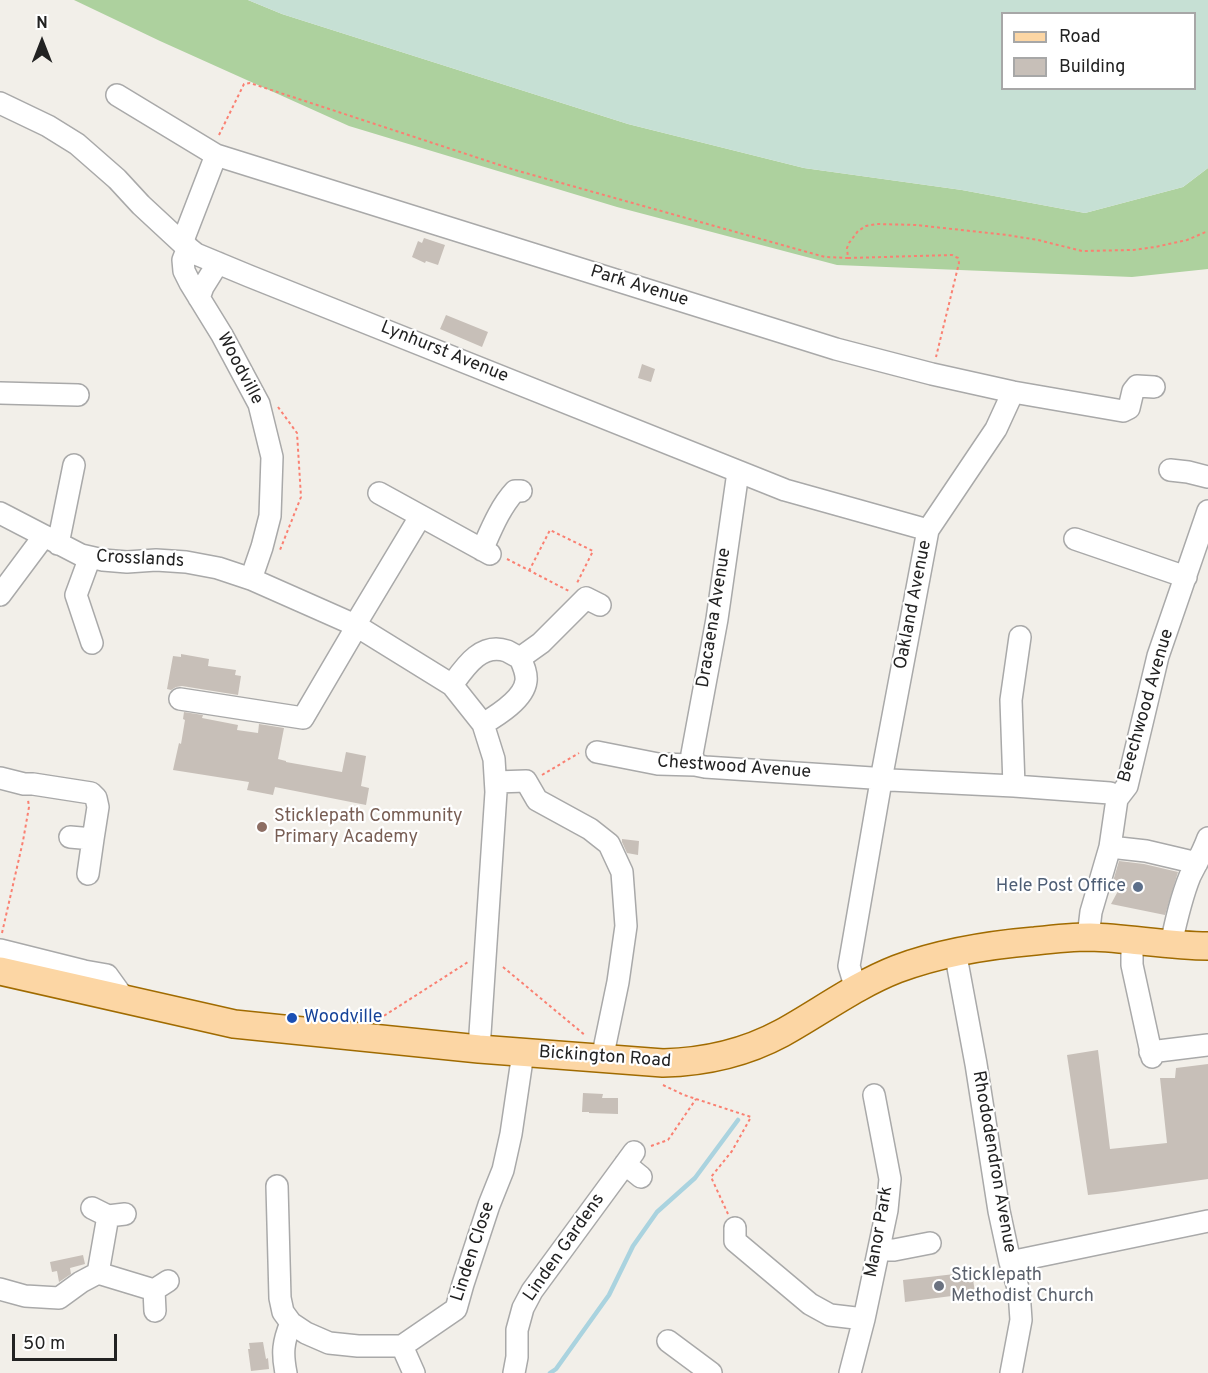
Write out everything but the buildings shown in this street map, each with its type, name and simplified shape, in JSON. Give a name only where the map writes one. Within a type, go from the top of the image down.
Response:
[{"type":"main road","name":"Bickington Road","points":[[0,971],[234,1024],[523,1053],[650,1063],[688,1063],[749,1048],[780,1034],[856,989],[897,969],[955,951],[1088,937],[1208,946]]},
{"type":"street","name":"Park Avenue","points":[[117,95],[213,154],[836,349],[1013,392],[1123,411],[1129,408],[1133,390],[1137,386],[1154,387]]},
{"type":"street","name":"Lynhurst Avenue","points":[[0,103],[48,126],[77,144],[196,254],[785,490],[928,530]]},
{"type":"street","points":[[185,245],[213,154]]},
{"type":"street","name":"Woodville","points":[[185,245],[184,271],[260,404],[272,457],[270,516],[251,579]]},
{"type":"street","points":[[199,298],[218,263]]},
{"type":"street","name":"Oakland Avenue","points":[[856,989],[849,966],[881,779],[928,530],[996,429],[1013,392]]},
{"type":"street","points":[[0,393],[78,395]]},
{"type":"street","points":[[0,593],[51,540],[75,465]]},
{"type":"street","points":[[1170,470],[1208,477]]},
{"type":"street","name":"Dracaena Avenue","points":[[695,765],[692,754],[717,619],[738,472]]},
{"type":"street","points":[[379,493],[486,552],[493,525],[509,497],[515,491],[521,491]]},
{"type":"street","name":"Beechwood Avenue","points":[[1088,937],[1091,912],[1110,847],[1158,656],[1208,512]]},
{"type":"street","name":"Crosslands","points":[[0,513],[81,555],[127,562],[156,560],[186,562],[218,568],[251,579]]},
{"type":"street","points":[[180,699],[303,718],[420,517]]},
{"type":"street","points":[[1075,539],[1186,577]]},
{"type":"street","points":[[90,557],[76,595],[92,643]]},
{"type":"street","points":[[251,579],[356,626],[452,685],[483,724],[494,759],[496,792],[479,1049]]},
{"type":"street","points":[[520,658],[541,643],[585,600]]},
{"type":"street","points":[[1014,786],[1011,700],[1020,638]]},
{"type":"street","points":[[452,685],[465,667],[480,653],[494,649],[507,651],[520,658],[526,682],[522,694],[498,715],[483,724]]},
{"type":"street","name":"Chestwood Avenue","points":[[597,752],[658,764],[1122,793]]},
{"type":"street","points":[[0,778],[24,784],[91,793],[96,798],[98,807],[88,874]]},
{"type":"street","points":[[496,782],[526,782],[537,800],[590,829],[609,844],[622,872],[626,926],[618,982],[602,1059]]},
{"type":"street","points":[[70,837],[93,840]]},
{"type":"street","points":[[1171,944],[1182,899],[1208,838]]},
{"type":"street","points":[[1110,847],[1146,851],[1197,864]]},
{"type":"street","points":[[1132,940],[1132,965],[1151,1054],[1208,1045]]},
{"type":"street","points":[[0,950],[107,975],[125,1000]]},
{"type":"street","name":"Rhododendron Avenue","points":[[955,951],[976,1064],[999,1211],[1019,1291],[1021,1320],[1011,1373]]},
{"type":"street","name":"Linden Close","points":[[402,1346],[456,1309],[489,1205],[503,1170],[512,1134],[523,1053]]},
{"type":"street","name":"Manor Park","points":[[850,1373],[879,1251],[890,1179],[871,1106]]},
{"type":"street","name":"Linden Gardens","points":[[514,1373],[517,1358],[517,1330],[523,1308],[532,1291],[633,1165]]},
{"type":"street","points":[[277,1186],[280,1298],[283,1312],[291,1323],[306,1333],[329,1343],[358,1346],[402,1346],[414,1373]]},
{"type":"street","points":[[98,1273],[108,1213]]},
{"type":"street","points":[[1010,1262],[1208,1221]]},
{"type":"street","points":[[730,1238],[810,1304],[830,1315],[864,1319]]},
{"type":"street","points":[[879,1251],[930,1243]]},
{"type":"street","points":[[0,1289],[25,1296],[59,1298],[98,1273],[159,1294]]},
{"type":"street","points":[[286,1373],[283,1360],[284,1340],[291,1323]]},
{"type":"street","points":[[664,1339],[711,1373]]},
{"type":"path","points":[[213,154],[244,84],[250,82],[515,170],[825,257],[952,255],[958,258],[959,263],[932,374]]},
{"type":"path","points":[[848,258],[847,248],[858,231],[866,226],[877,224],[916,225],[1007,235],[1082,251],[1155,247],[1187,240],[1208,231]]},
{"type":"path","points":[[486,552],[505,562],[506,559],[529,571],[585,600],[593,551],[550,530],[529,571]]},
{"type":"path","points":[[526,782],[541,776],[589,747],[597,752]]},
{"type":"path","points":[[0,941],[29,807],[24,784]]},
{"type":"path","points":[[650,1063],[650,1078],[684,1095],[751,1117],[732,1150],[711,1177],[730,1238]]},
{"type":"path","points":[[633,1165],[668,1140],[696,1099]]},
{"type":"green space","points":[[74,0],[248,0],[282,14],[628,124],[804,168],[962,190],[1085,213],[1183,187],[1208,168],[1208,269],[1132,277],[837,265],[617,207],[349,126]]},
{"type":"green space","points":[[248,0],[1208,0],[1208,168],[1183,187],[1085,213],[962,190],[804,168],[628,124],[282,14]]},
{"type":"waterway","points":[[550,1373],[556,1369],[609,1295],[633,1246],[657,1212],[695,1178],[738,1120]]},
{"type":"place","name":"Sticklepath Community Primary Academy","points":[[262,827]]},
{"type":"place","name":"Hele Post Office","points":[[1138,887]]},
{"type":"place","name":"Woodville","points":[[292,1018]]},
{"type":"place","name":"Sticklepath Methodist Church","points":[[939,1286]]}]
